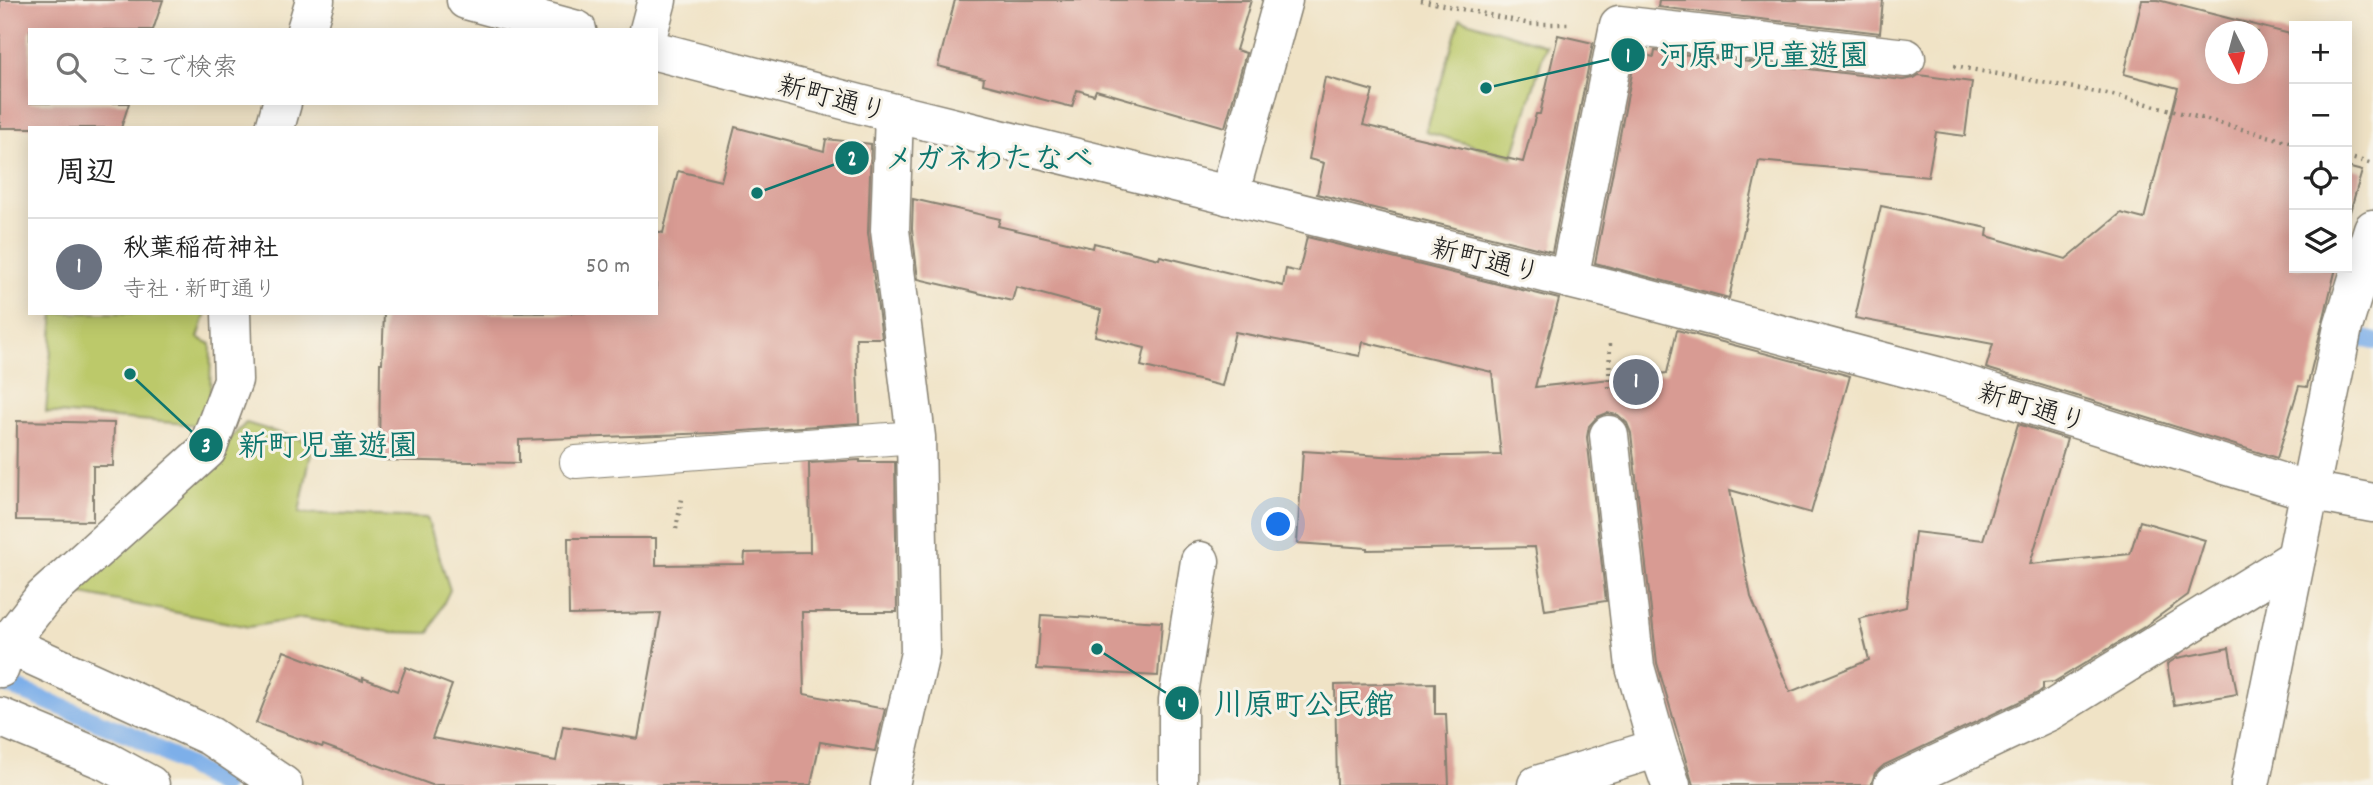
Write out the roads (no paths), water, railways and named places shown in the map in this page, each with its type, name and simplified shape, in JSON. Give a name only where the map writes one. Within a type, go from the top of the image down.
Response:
[{"type":"street","points":[[307,28],[315,0]]},
{"type":"street","points":[[466,0],[570,28]]},
{"type":"street","points":[[650,28],[657,0]]},
{"type":"street","points":[[1229,196],[1283,0]]},
{"type":"street","points":[[1569,279],[1619,25],[1906,58]]},
{"type":"street","name":"新町通り","points":[[658,52],[894,113],[1610,289],[1937,376],[2309,491],[2373,503]]},
{"type":"street","points":[[276,126],[281,105]]},
{"type":"street","points":[[890,785],[920,653],[916,437],[890,230],[894,113]]},
{"type":"street","points":[[2250,785],[2343,327],[2373,229]]},
{"type":"street","points":[[231,315],[233,380],[207,450],[43,598],[4,656],[210,736],[283,785]]},
{"type":"street","points":[[1609,435],[1635,667],[1671,785]]},
{"type":"street","points":[[1893,785],[2048,712],[2296,558]]},
{"type":"street","points":[[1178,785],[1178,700],[1200,561]]},
{"type":"street","points":[[0,718],[106,761],[150,785]]},
{"type":"street","points":[[1537,785],[1658,748]]},
{"type":"lane","points":[[576,461],[916,437]]},
{"type":"waterway","points":[[2363,338],[2373,341]]},
{"type":"waterway","points":[[0,682],[136,737],[222,785]]},
{"type":"place","name":"河原町児童遊園","points":[[1486,88]]},
{"type":"place","name":"メガネわたなべ","points":[[757,193]]},
{"type":"place","name":"新町児童遊園","points":[[130,374]]},
{"type":"place","name":"秋葉稲荷神社","points":[[1636,382]]},
{"type":"place","name":"川原町公民館","points":[[1097,649]]}]
